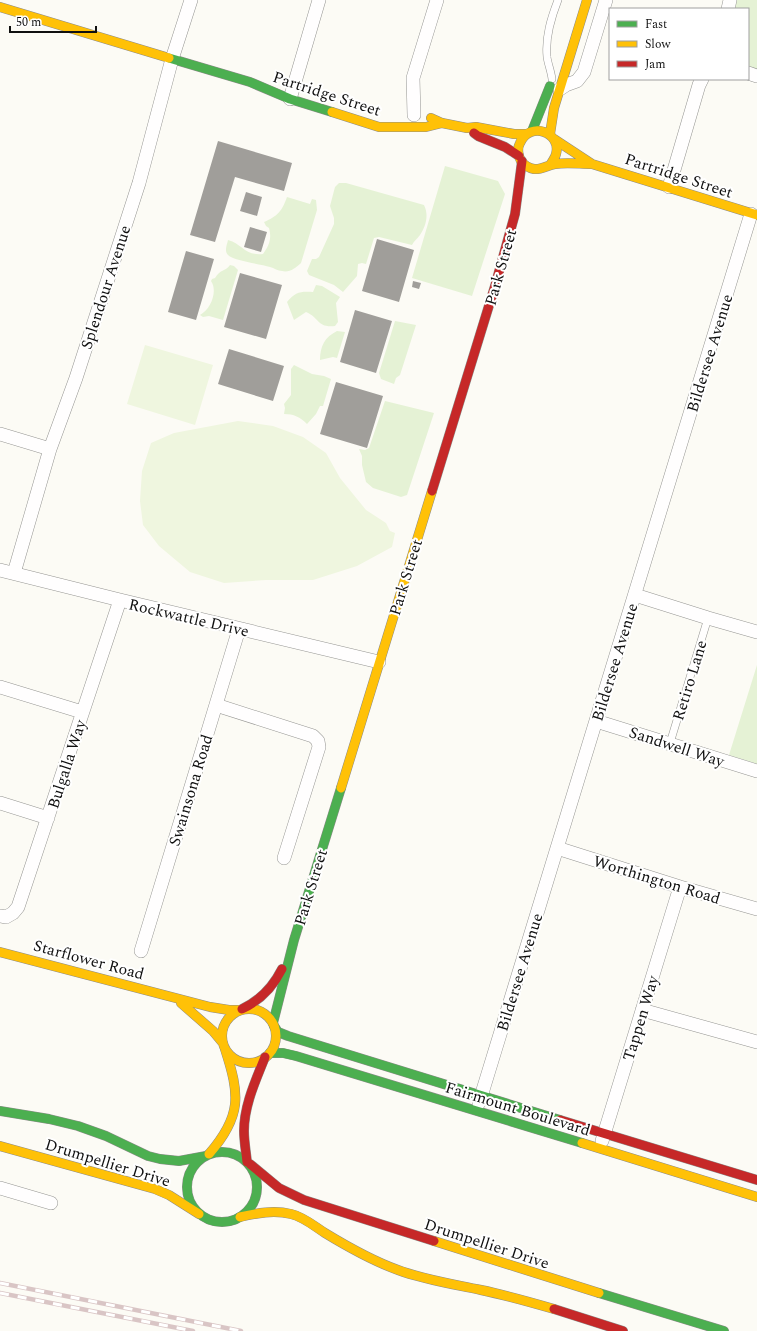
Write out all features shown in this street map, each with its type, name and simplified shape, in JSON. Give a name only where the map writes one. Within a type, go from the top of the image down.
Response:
[{"type":"main road","points":[[529,132],[538,130],[552,137],[557,144],[556,156],[550,165],[539,169],[532,169],[526,166],[520,158],[519,143],[529,132],[556,84],[587,0]]},
{"type":"main road","name":"Partridge Street","points":[[0,7],[250,82],[294,92],[379,127],[426,127],[442,123]]},
{"type":"main road","points":[[552,137],[557,64]]},
{"type":"main road","name":"Partridge Street","points":[[411,115],[426,116],[442,123],[467,128],[476,127],[514,134],[529,132]]},
{"type":"main road","name":"Partridge Street","points":[[467,128],[478,136],[505,147],[520,158]]},
{"type":"main road","name":"Partridge Street","points":[[552,137],[592,164],[754,214]]},
{"type":"main road","name":"Park Street","points":[[274,1025],[294,940],[495,286],[515,214],[520,158]]},
{"type":"main road","name":"Partridge Street","points":[[550,165],[592,164]]},
{"type":"main road","points":[[533,181],[539,169]]},
{"type":"main road","name":"Park Street","points":[[515,214],[526,193]]},
{"type":"main road","name":"Park Street","points":[[240,1010],[258,1001],[272,987],[294,940]]},
{"type":"main road","name":"Starflower Road","points":[[0,952],[170,996],[202,1006],[230,1011],[240,1010]]},
{"type":"main road","name":"Starflower Road","points":[[170,996],[196,1015],[213,1031],[224,1046]]},
{"type":"main road","points":[[240,1217],[250,1209],[257,1195],[256,1179],[248,1163],[244,1139],[246,1114],[258,1074],[276,1039],[274,1025],[268,1016],[251,1008],[240,1010],[229,1017],[224,1025],[222,1034],[224,1046],[236,1085],[236,1098],[234,1111],[228,1130],[221,1142],[208,1155],[196,1163],[187,1185],[192,1204],[202,1216],[210,1220],[221,1222],[270,1212],[291,1214],[307,1220],[363,1255],[397,1270],[444,1283],[507,1296],[623,1331]]},
{"type":"main road","name":"Fairmount Boulevard","points":[[274,1025],[278,1032],[288,1036],[605,1132],[757,1180]]},
{"type":"main road","points":[[224,1046],[234,1058],[245,1062],[257,1062],[268,1055]]},
{"type":"main road","name":"Fairmount Boulevard","points":[[268,1055],[287,1054],[757,1197]]},
{"type":"main road","name":"Drumpellier Drive","points":[[0,1111],[56,1120],[85,1128],[112,1138],[148,1156],[160,1159],[179,1161],[208,1155]]},
{"type":"main road","name":"Drumpellier Drive","points":[[0,1146],[155,1189],[169,1195],[202,1216]]},
{"type":"main road","points":[[208,1155],[229,1152],[237,1155],[248,1163]]},
{"type":"main road","name":"Drumpellier Drive","points":[[248,1163],[279,1188],[304,1200],[526,1271],[724,1331]]},
{"type":"street","name":"Splendour Avenue","points":[[14,573],[50,449],[76,378],[139,184],[172,59],[191,0]]},
{"type":"street","points":[[294,92],[319,0]]},
{"type":"street","points":[[411,115],[413,78],[437,0]]},
{"type":"street","points":[[556,84],[566,84],[578,81],[584,72],[606,0]]},
{"type":"street","points":[[669,187],[702,80]]},
{"type":"street","name":"Bildersee Avenue","points":[[477,1111],[596,721],[754,214]]},
{"type":"street","points":[[0,434],[50,449]]},
{"type":"street","name":"Rockwattle Drive","points":[[0,570],[379,662]]},
{"type":"street","points":[[635,595],[708,618],[757,630]]},
{"type":"street","name":"Bulgalla Way","points":[[0,916],[6,917],[18,908],[120,600]]},
{"type":"street","name":"Swainsona Road","points":[[141,951],[239,629]]},
{"type":"street","points":[[0,687],[82,712]]},
{"type":"street","points":[[216,705],[313,736],[318,741],[319,747],[284,858]]},
{"type":"street","name":"Sandwell Way","points":[[596,721],[670,743],[720,760],[757,770]]},
{"type":"street","points":[[0,804],[48,818]]},
{"type":"street","name":"Worthington Road","points":[[557,848],[680,887],[757,909]]},
{"type":"street","name":"Tappen Way","points":[[600,1149],[680,887]]},
{"type":"street","points":[[642,1010],[757,1042]]},
{"type":"street","points":[[0,1188],[51,1203]]},
{"type":"lane","points":[[556,84],[547,57],[547,44],[549,29],[558,0]]},
{"type":"lane","name":"Retiro Lane","points":[[670,743],[708,618]]},
{"type":"green space","points":[[733,0],[757,0],[757,73],[749,70],[749,8],[730,8]]},
{"type":"green space","points":[[445,166],[498,181],[505,194],[472,296],[412,278]]},
{"type":"green space","points":[[339,183],[346,183],[424,205],[427,217],[422,232],[412,245],[379,237],[374,238],[366,264],[358,264],[357,276],[343,292],[334,285],[309,275],[307,271],[312,259],[319,257],[334,224],[334,218],[330,206],[335,187]]},
{"type":"green space","points":[[287,197],[310,204],[312,199],[316,200],[317,210],[301,263],[297,267],[292,270],[279,271],[272,267],[236,259],[228,255],[226,250],[228,240],[237,244],[248,252],[263,254],[270,239],[269,228],[264,222],[273,218],[279,212]]},
{"type":"green space","points":[[230,265],[234,266],[238,270],[223,320],[209,316],[203,317],[200,315],[207,309],[212,300],[214,290],[211,281],[212,279]]},
{"type":"green space","points":[[316,285],[322,286],[340,297],[336,303],[338,322],[335,326],[325,326],[311,314],[306,312],[294,320],[287,302],[298,293],[313,292]]},
{"type":"green space","points":[[395,321],[416,325],[400,375],[396,378],[394,384],[381,379],[379,373]]},
{"type":"green space","points":[[337,331],[345,332],[337,358],[333,357],[320,360],[324,342],[329,336]]},
{"type":"green space","points":[[145,345],[213,365],[195,425],[127,404]]},
{"type":"green space","points":[[294,365],[312,374],[331,379],[323,406],[320,406],[316,414],[307,424],[297,416],[284,414],[284,404],[291,395],[291,369]]},
{"type":"green space","points":[[385,401],[434,413],[407,495],[401,497],[373,488],[366,482],[362,465],[362,456],[359,449],[365,450],[369,448]]},
{"type":"green space","points":[[238,421],[273,426],[303,437],[326,453],[340,478],[366,510],[386,523],[390,531],[395,533],[392,547],[357,566],[313,580],[266,580],[224,583],[190,572],[159,546],[143,525],[140,501],[142,471],[151,443],[174,433]]},
{"type":"green space","points":[[757,665],[757,764],[729,755]]},
{"type":"building","points":[[218,141],[292,163],[284,191],[235,177],[215,242],[190,235]]},
{"type":"building","points":[[246,192],[262,197],[257,216],[240,211]]},
{"type":"building","points":[[250,227],[267,232],[261,252],[244,247]]},
{"type":"building","points":[[377,239],[414,250],[399,302],[362,291]]},
{"type":"building","points":[[186,251],[214,259],[196,320],[168,312]]},
{"type":"building","points":[[240,273],[282,285],[266,339],[224,327]]},
{"type":"building","points":[[413,281],[421,283],[419,289],[412,287]]},
{"type":"building","points":[[355,310],[392,321],[376,373],[340,362]]},
{"type":"building","points":[[229,349],[284,366],[273,401],[218,384]]},
{"type":"building","points":[[336,382],[383,396],[367,448],[320,434]]},
{"type":"railway","points":[[0,1283],[241,1331]]},
{"type":"railway","points":[[0,1293],[193,1331]]},
{"type":"traffic: fast","points":[[169,58],[250,82],[290,99],[332,112]]},
{"type":"traffic: fast","points":[[532,131],[550,86]]},
{"type":"traffic: fast","points":[[273,1023],[294,940],[341,788]]},
{"type":"traffic: fast","points":[[274,1026],[278,1032],[288,1036],[560,1120]]},
{"type":"traffic: fast","points":[[270,1053],[283,1053],[296,1056],[582,1143]]},
{"type":"traffic: fast","points":[[0,1111],[49,1119],[78,1126],[106,1136],[148,1156],[160,1159],[179,1161],[206,1156]]},
{"type":"traffic: fast","points":[[222,1152],[235,1155],[247,1162],[254,1174],[257,1187],[254,1200],[247,1212],[235,1219],[222,1222],[209,1219],[197,1212],[190,1200],[187,1187],[190,1174],[197,1162],[209,1155],[222,1152]]},
{"type":"traffic: fast","points":[[599,1293],[724,1331]]},
{"type":"traffic: slow","points":[[550,134],[554,108],[587,0]]},
{"type":"traffic: slow","points":[[0,7],[169,58]]},
{"type":"traffic: slow","points":[[332,112],[379,127],[426,127],[442,123]]},
{"type":"traffic: slow","points":[[431,118],[442,123],[467,128],[476,127],[514,134],[526,134]]},
{"type":"traffic: slow","points":[[550,165],[556,154],[557,147],[550,135],[537,131],[531,132],[525,136],[519,145],[518,150],[520,159],[530,168],[539,169],[560,163],[592,164]]},
{"type":"traffic: slow","points":[[554,139],[592,164],[757,215]]},
{"type":"traffic: slow","points":[[341,788],[432,491]]},
{"type":"traffic: slow","points":[[0,952],[210,1007],[239,1010]]},
{"type":"traffic: slow","points":[[181,1003],[213,1031],[223,1043]]},
{"type":"traffic: slow","points":[[244,1009],[254,1009],[264,1013],[272,1021],[276,1031],[276,1036],[276,1041],[272,1051],[264,1059],[254,1063],[244,1063],[234,1059],[226,1051],[222,1041],[222,1031],[226,1021],[234,1013],[244,1009]]},
{"type":"traffic: slow","points":[[209,1154],[228,1128],[233,1116],[235,1104],[233,1079],[225,1049]]},
{"type":"traffic: slow","points":[[582,1143],[757,1197]]},
{"type":"traffic: slow","points":[[0,1146],[155,1189],[169,1195],[199,1214]]},
{"type":"traffic: slow","points":[[240,1217],[266,1212],[296,1215],[361,1253],[398,1270],[429,1279],[499,1294],[554,1309]]},
{"type":"traffic: slow","points":[[434,1241],[599,1293]]},
{"type":"traffic: jam","points":[[474,133],[505,147],[519,156]]},
{"type":"traffic: jam","points":[[432,491],[495,286],[515,214],[522,161]]},
{"type":"traffic: jam","points":[[242,1009],[261,997],[275,982],[282,969]]},
{"type":"traffic: jam","points":[[247,1162],[244,1131],[246,1112],[251,1093],[265,1057]]},
{"type":"traffic: jam","points":[[560,1120],[757,1180]]},
{"type":"traffic: jam","points":[[250,1164],[279,1188],[304,1200],[434,1241]]},
{"type":"traffic: jam","points":[[554,1309],[623,1331]]}]
